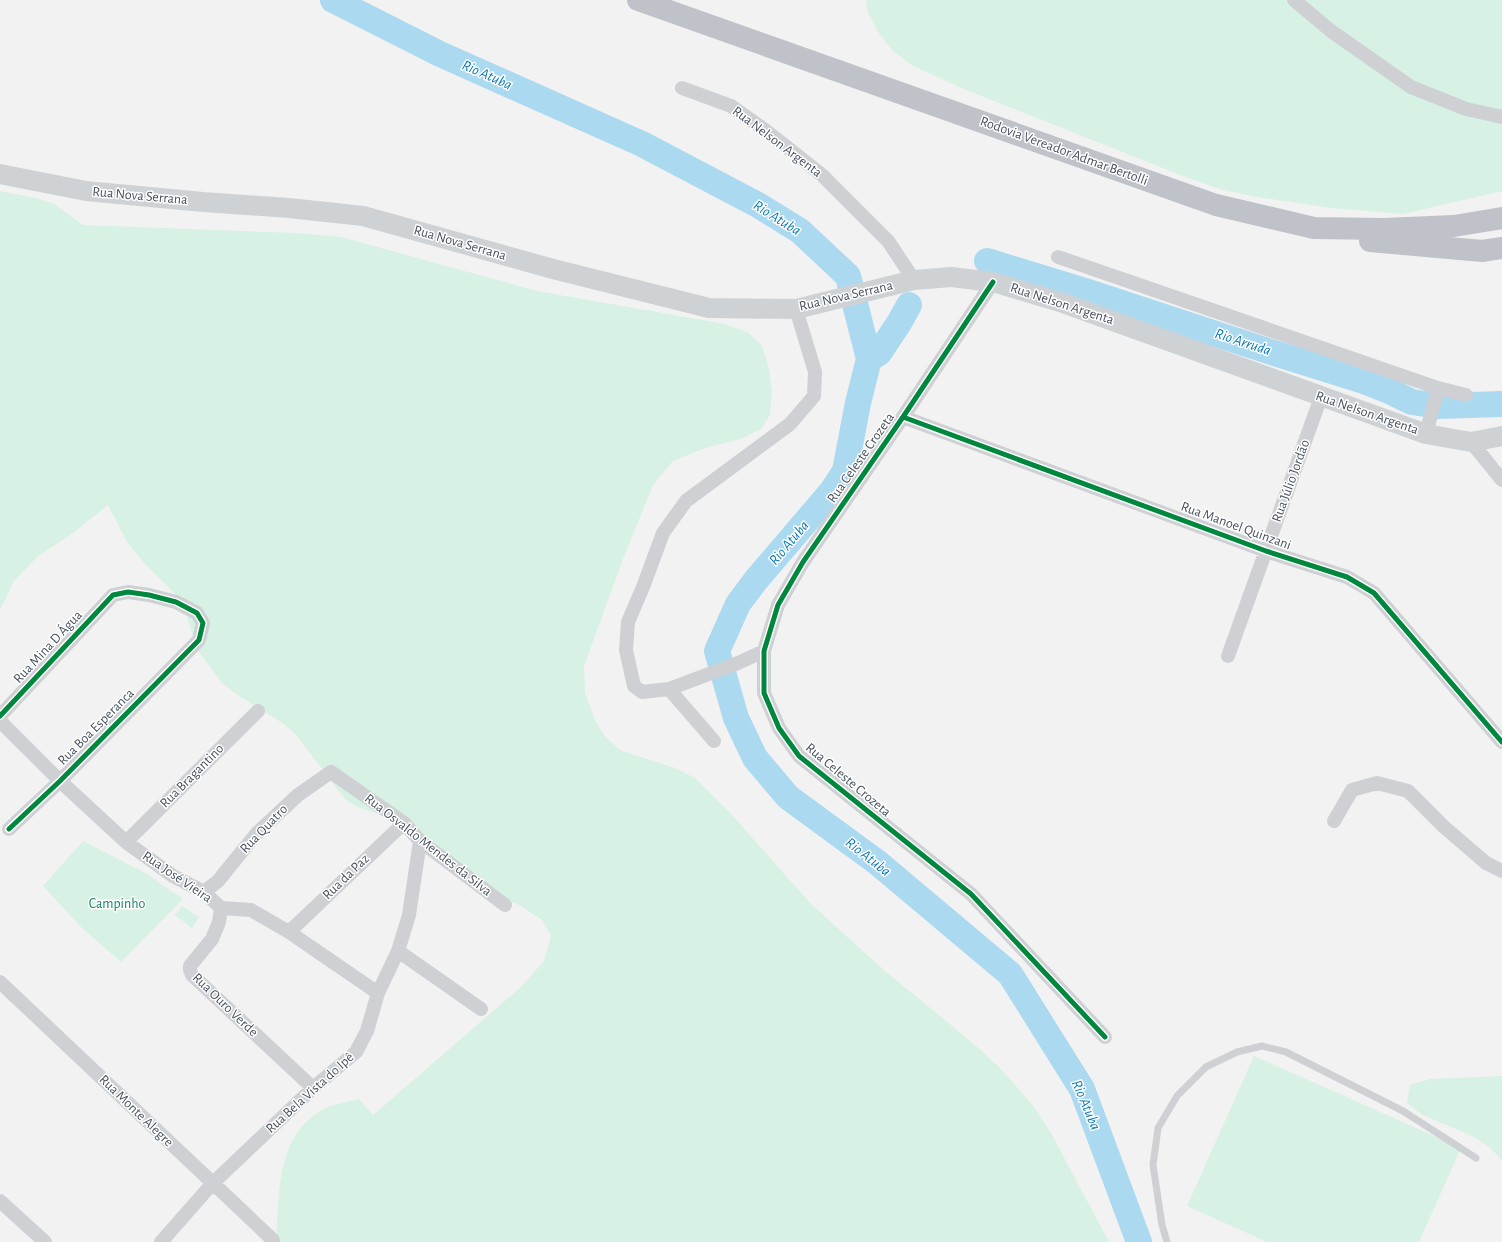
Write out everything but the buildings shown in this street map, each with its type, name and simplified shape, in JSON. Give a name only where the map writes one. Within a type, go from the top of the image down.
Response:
[{"type":"highway","name":"Rodovia Vereador Admar Bertolli","points":[[638,0],[674,9],[1216,205],[1314,228],[1384,229],[1454,226],[1502,218]]},
{"type":"highway","points":[[1314,228],[1374,242],[1495,251]]},
{"type":"main road","name":"Rua Nova Serrana","points":[[0,174],[86,191],[289,208],[363,216],[553,269],[709,308],[804,307],[867,293],[914,280]]},
{"type":"main road","name":"Rua Nelson Argenta","points":[[914,280],[951,277],[993,282],[1063,303],[1426,434],[1471,442],[1502,436]]},
{"type":"street","points":[[1294,0],[1331,32],[1411,87],[1466,109],[1502,117]]},
{"type":"street","name":"Rua Nelson Argenta","points":[[682,88],[731,106],[765,130],[822,175],[888,242],[914,280]]},
{"type":"street","points":[[1058,257],[1438,388],[1466,395]]},
{"type":"street","name":"Rua Celeste Crozeta","points":[[993,282],[796,574],[778,605],[764,650],[764,693],[779,728],[799,756],[971,894],[1105,1037]]},
{"type":"street","points":[[764,650],[738,663],[669,689],[642,692],[634,686],[626,650],[628,622],[663,533],[686,501],[790,424],[814,396],[814,372],[804,307]]},
{"type":"street","name":"Rua Nelson Argenta","points":[[1426,434],[1438,388]]},
{"type":"street","name":"Rua Júlio Jordão","points":[[1228,656],[1321,397]]},
{"type":"street","name":"Rua Manoel Quinzani","points":[[903,417],[1266,551],[1347,577],[1374,593],[1502,742]]},
{"type":"street","points":[[1471,442],[1502,480]]},
{"type":"street","name":"Rua Mina D Água","points":[[0,716],[113,595],[128,592],[149,595],[176,602],[197,613],[203,623],[199,640]]},
{"type":"street","name":"Rua Boa Esperanca","points":[[9,829],[60,781],[199,640]]},
{"type":"street","points":[[669,689],[714,741]]},
{"type":"street","name":"Rua Bragantino","points":[[126,842],[258,711]]},
{"type":"street","name":"Rua José Vieira","points":[[0,721],[60,781],[126,842],[173,876],[204,892],[221,908],[251,910],[289,932],[378,992]]},
{"type":"street","name":"Rua Osvaldo Mendes da Silva","points":[[331,772],[404,823],[420,841],[505,905]]},
{"type":"street","name":"Rua Quatro","points":[[204,892],[218,881],[257,833],[298,795],[331,772]]},
{"type":"street","points":[[1334,821],[1352,790],[1377,783],[1408,791],[1443,826],[1486,863],[1502,871]]},
{"type":"street","name":"Rua da Paz","points":[[289,932],[404,823]]},
{"type":"street","name":"Rua Bela Vista do Ipê","points":[[161,1242],[212,1184],[313,1088],[356,1052],[367,1031],[378,992],[398,951],[409,915],[420,841]]},
{"type":"street","name":"Rua Ouro Verde","points":[[221,908],[220,922],[212,939],[190,966],[192,975],[313,1088]]},
{"type":"street","points":[[398,951],[481,1009]]},
{"type":"street","name":"Rua Monte Alegre","points":[[0,982],[273,1240]]},
{"type":"street","points":[[0,1201],[45,1242]]},
{"type":"lane","points":[[1167,1242],[1162,1225],[1154,1165],[1158,1128],[1177,1096],[1206,1067],[1237,1052],[1262,1046],[1286,1052],[1403,1111],[1476,1158]]},
{"type":"green space","points":[[866,0],[1502,0],[1502,191],[1403,214],[1331,208],[1256,197],[1220,189],[1183,176],[966,90],[913,66],[893,51],[878,32],[867,10]]},
{"type":"green space","points":[[0,191],[36,198],[54,204],[83,225],[296,233],[341,237],[537,291],[725,324],[749,333],[762,346],[769,368],[772,392],[770,415],[761,429],[741,439],[705,448],[673,461],[653,485],[623,559],[584,666],[585,693],[596,722],[606,738],[622,751],[675,768],[695,778],[731,814],[811,904],[885,971],[974,1044],[1001,1069],[1034,1107],[1051,1133],[1109,1242],[276,1242],[278,1204],[283,1166],[289,1148],[297,1133],[309,1119],[330,1106],[359,1099],[373,1115],[521,987],[544,961],[551,936],[542,920],[519,905],[475,885],[384,816],[357,807],[346,800],[296,735],[284,724],[239,696],[222,683],[199,652],[188,621],[184,603],[144,563],[127,542],[108,505],[73,533],[37,557],[14,581],[0,610]]},
{"type":"green space","name":"Campinho","points":[[83,841],[147,874],[183,899],[121,962],[83,929],[43,886]]},
{"type":"green space","points":[[182,906],[199,917],[192,928],[175,915]]},
{"type":"green space","points":[[1254,1056],[1461,1148],[1419,1242],[1267,1242],[1187,1206]]},
{"type":"green space","points":[[1502,1076],[1502,1161],[1495,1152],[1477,1139],[1425,1116],[1407,1103],[1410,1085],[1430,1079]]},
{"type":"waterway","name":"Rio Atuba","points":[[333,0],[440,54],[642,144],[758,205],[800,231],[848,276],[869,359],[858,403],[845,471],[832,491],[756,580],[738,604],[717,651],[736,718],[755,758],[788,797],[878,863],[1010,974],[1082,1089],[1139,1242]]},
{"type":"waterway","name":"Rio Arruda","points":[[987,261],[1361,380],[1412,402],[1438,406],[1502,404]]},
{"type":"waterway","name":"Rio Arruda","points":[[869,359],[879,353],[909,305]]},
{"type":"cycle path","points":[[993,282],[903,417],[803,562],[778,605],[764,651],[764,693],[779,728],[799,756],[971,894],[1105,1037]]},
{"type":"cycle path","points":[[903,417],[1266,551],[1347,577],[1374,593],[1502,742]]},
{"type":"cycle path","points":[[0,716],[113,595],[128,592],[149,595],[176,602],[197,613],[203,623],[199,640],[60,781],[9,829]]}]
